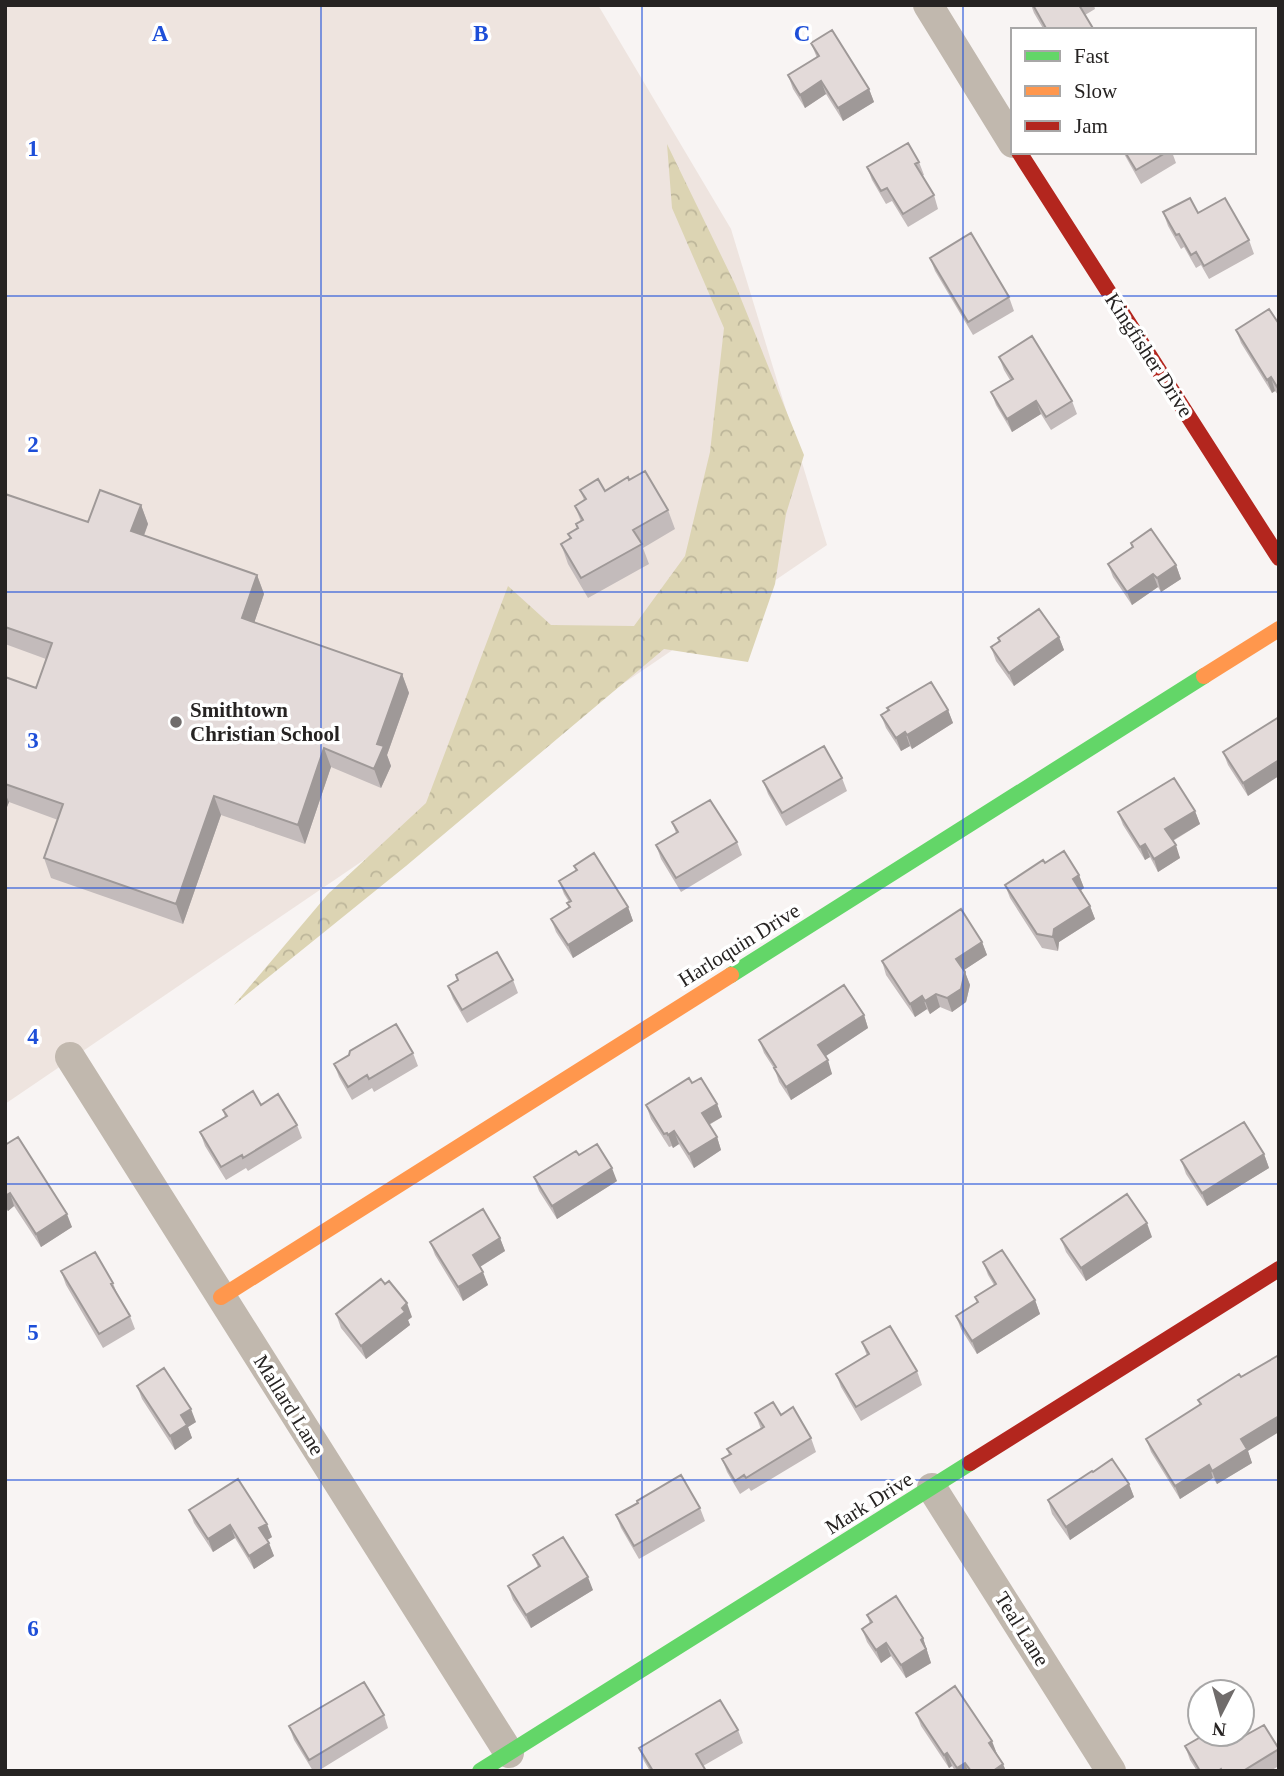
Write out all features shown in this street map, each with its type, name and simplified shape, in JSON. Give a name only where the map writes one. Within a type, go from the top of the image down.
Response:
[{"type":"street","points":[[928,5],[1011,140]]},
{"type":"street","name":"Kingfisher Drive","points":[[1020,154],[1279,558]]},
{"type":"street","name":"Harloquin Drive","points":[[221,1297],[1279,629]]},
{"type":"street","name":"Mallard Lane","points":[[70,1057],[509,1753]]},
{"type":"street","name":"Mark Drive","points":[[480,1771],[1279,1269]]},
{"type":"street","name":"Teal Lane","points":[[932,1488],[1111,1771]]},
{"type":"shaded area","points":[[5,5],[598,5],[731,229],[827,545],[5,1104]]},
{"type":"green space","points":[[667,144],[735,284],[804,455],[786,514],[775,584],[748,662],[664,649],[406,866],[234,1005],[328,894],[426,803],[508,586],[551,625],[634,626],[685,556],[710,452],[724,328],[672,208]]},
{"type":"building","points":[[1033,5],[1079,5],[1093,28],[1046,28]]},
{"type":"building","points":[[832,30],[869,89],[838,108],[821,81],[800,95],[788,75],[819,56],[811,43]]},
{"type":"building","points":[[908,143],[919,162],[915,164],[934,195],[903,214],[887,188],[881,191],[867,167]]},
{"type":"building","points":[[1126,154],[1164,154],[1136,170]]},
{"type":"building","points":[[1190,198],[1198,213],[1225,198],[1249,240],[1204,266],[1196,252],[1191,255],[1163,212]]},
{"type":"building","points":[[971,233],[1009,297],[968,322],[930,258]]},
{"type":"building","points":[[1269,309],[1279,324],[1279,390],[1271,377],[1267,380],[1236,330]]},
{"type":"building","points":[[1032,336],[1072,401],[1046,417],[1036,401],[1007,419],[991,392],[1013,379],[999,357]]},
{"type":"building","points":[[645,471],[668,510],[633,530],[642,544],[581,578],[561,544],[571,538],[568,534],[578,528],[576,524],[583,520],[575,506],[586,499],[580,490],[598,479],[605,491],[628,477],[629,480]]},
{"type":"building","name":"Smithtown Christian School","points":[[100,490],[141,505],[131,531],[257,575],[242,618],[402,674],[377,744],[384,746],[374,769],[324,748],[298,825],[214,796],[176,904],[44,858],[63,804],[5,784],[5,677],[36,688],[52,643],[5,627],[5,494],[88,522]]},
{"type":"building","points":[[1151,529],[1176,565],[1157,578],[1153,574],[1127,592],[1108,564],[1133,547],[1131,543]]},
{"type":"building","points":[[1039,609],[1059,637],[1009,673],[991,647],[1000,641],[998,638]]},
{"type":"building","points":[[931,682],[948,710],[907,735],[905,732],[896,738],[881,715],[889,710],[887,708]]},
{"type":"building","points":[[1279,717],[1279,760],[1243,783],[1223,752]]},
{"type":"building","points":[[824,746],[842,778],[782,813],[763,781]]},
{"type":"building","points":[[1174,778],[1195,811],[1165,829],[1176,845],[1154,859],[1145,844],[1140,847],[1118,812]]},
{"type":"building","points":[[710,800],[737,842],[676,878],[656,845],[678,832],[672,822]]},
{"type":"building","points":[[1064,851],[1079,875],[1073,879],[1090,906],[1054,929],[1053,937],[1037,934],[1005,885],[1043,860],[1045,863]]},
{"type":"building","points":[[594,853],[628,907],[568,945],[551,919],[570,907],[567,903],[571,901],[559,881],[577,870],[574,866]]},
{"type":"building","points":[[961,909],[982,942],[956,959],[965,972],[961,989],[947,998],[936,994],[925,1001],[922,996],[910,1004],[882,961]]},
{"type":"building","points":[[497,952],[513,980],[462,1010],[448,986],[458,980],[456,975]]},
{"type":"building","points":[[844,985],[864,1015],[818,1045],[828,1060],[786,1087],[759,1040]]},
{"type":"building","points":[[396,1024],[413,1053],[369,1079],[367,1075],[348,1087],[334,1064],[349,1055],[350,1051]]},
{"type":"building","points":[[689,1078],[692,1083],[701,1078],[717,1104],[702,1113],[717,1137],[689,1154],[674,1131],[668,1135],[664,1134],[646,1105]]},
{"type":"building","points":[[253,1091],[261,1105],[278,1094],[297,1125],[243,1158],[242,1155],[221,1167],[200,1132],[227,1116],[223,1110]]},
{"type":"building","points":[[1244,1122],[1264,1154],[1202,1193],[1181,1160]]},
{"type":"building","points":[[18,1137],[67,1214],[36,1234],[10,1193],[5,1196],[5,1145]]},
{"type":"building","points":[[597,1144],[612,1168],[552,1206],[534,1177],[576,1151],[579,1155]]},
{"type":"building","points":[[1127,1194],[1147,1223],[1081,1268],[1061,1239]]},
{"type":"building","points":[[483,1209],[500,1238],[473,1255],[483,1272],[458,1287],[430,1242]]},
{"type":"building","points":[[1002,1250],[1035,1300],[972,1341],[956,1316],[978,1302],[975,1297],[996,1284],[983,1262]]},
{"type":"building","points":[[95,1252],[130,1316],[99,1334],[61,1271]]},
{"type":"building","points":[[381,1279],[385,1284],[389,1281],[407,1303],[402,1308],[405,1312],[361,1346],[336,1314]]},
{"type":"building","points":[[890,1326],[917,1371],[856,1407],[836,1374],[869,1354],[862,1342]]},
{"type":"building","points":[[1279,1355],[1279,1416],[1241,1439],[1247,1449],[1212,1471],[1209,1465],[1175,1486],[1146,1439],[1201,1404],[1198,1400],[1239,1374],[1241,1377]]},
{"type":"building","points":[[164,1368],[191,1409],[181,1415],[187,1425],[170,1436],[137,1386]]},
{"type":"building","points":[[773,1402],[781,1415],[793,1407],[811,1438],[746,1478],[744,1475],[735,1481],[722,1459],[731,1454],[727,1449],[764,1427],[755,1413]]},
{"type":"building","points":[[1112,1459],[1129,1484],[1066,1527],[1048,1500]]},
{"type":"building","points":[[681,1475],[700,1508],[634,1546],[616,1515]]},
{"type":"building","points":[[238,1479],[267,1524],[259,1528],[269,1543],[249,1556],[230,1525],[208,1539],[189,1510]]},
{"type":"building","points":[[563,1537],[588,1577],[526,1615],[508,1586],[540,1566],[533,1555]]},
{"type":"building","points":[[896,1596],[923,1638],[921,1640],[926,1649],[901,1665],[886,1643],[876,1650],[862,1629],[872,1622],[867,1615]]},
{"type":"building","points":[[364,1682],[384,1715],[309,1760],[289,1726]]},
{"type":"building","points":[[955,1686],[992,1741],[989,1743],[1003,1764],[993,1771],[971,1771],[965,1763],[957,1768],[947,1753],[944,1755],[916,1713]]},
{"type":"building","points":[[720,1700],[738,1730],[696,1754],[706,1771],[653,1771],[639,1748]]},
{"type":"building","points":[[1264,1725],[1279,1749],[1243,1771],[1200,1771],[1186,1748],[1256,1748],[1256,1729]]},
{"type":"traffic: fast","points":[[731,975],[1204,676]]},
{"type":"traffic: fast","points":[[480,1771],[970,1463]]},
{"type":"traffic: slow","points":[[1204,676],[1279,629]]},
{"type":"traffic: slow","points":[[221,1297],[731,975]]},
{"type":"traffic: jam","points":[[1020,154],[1279,558]]},
{"type":"traffic: jam","points":[[970,1463],[1279,1269]]},
{"type":"place","name":"Smithtown Christian School","points":[[176,722]]}]
